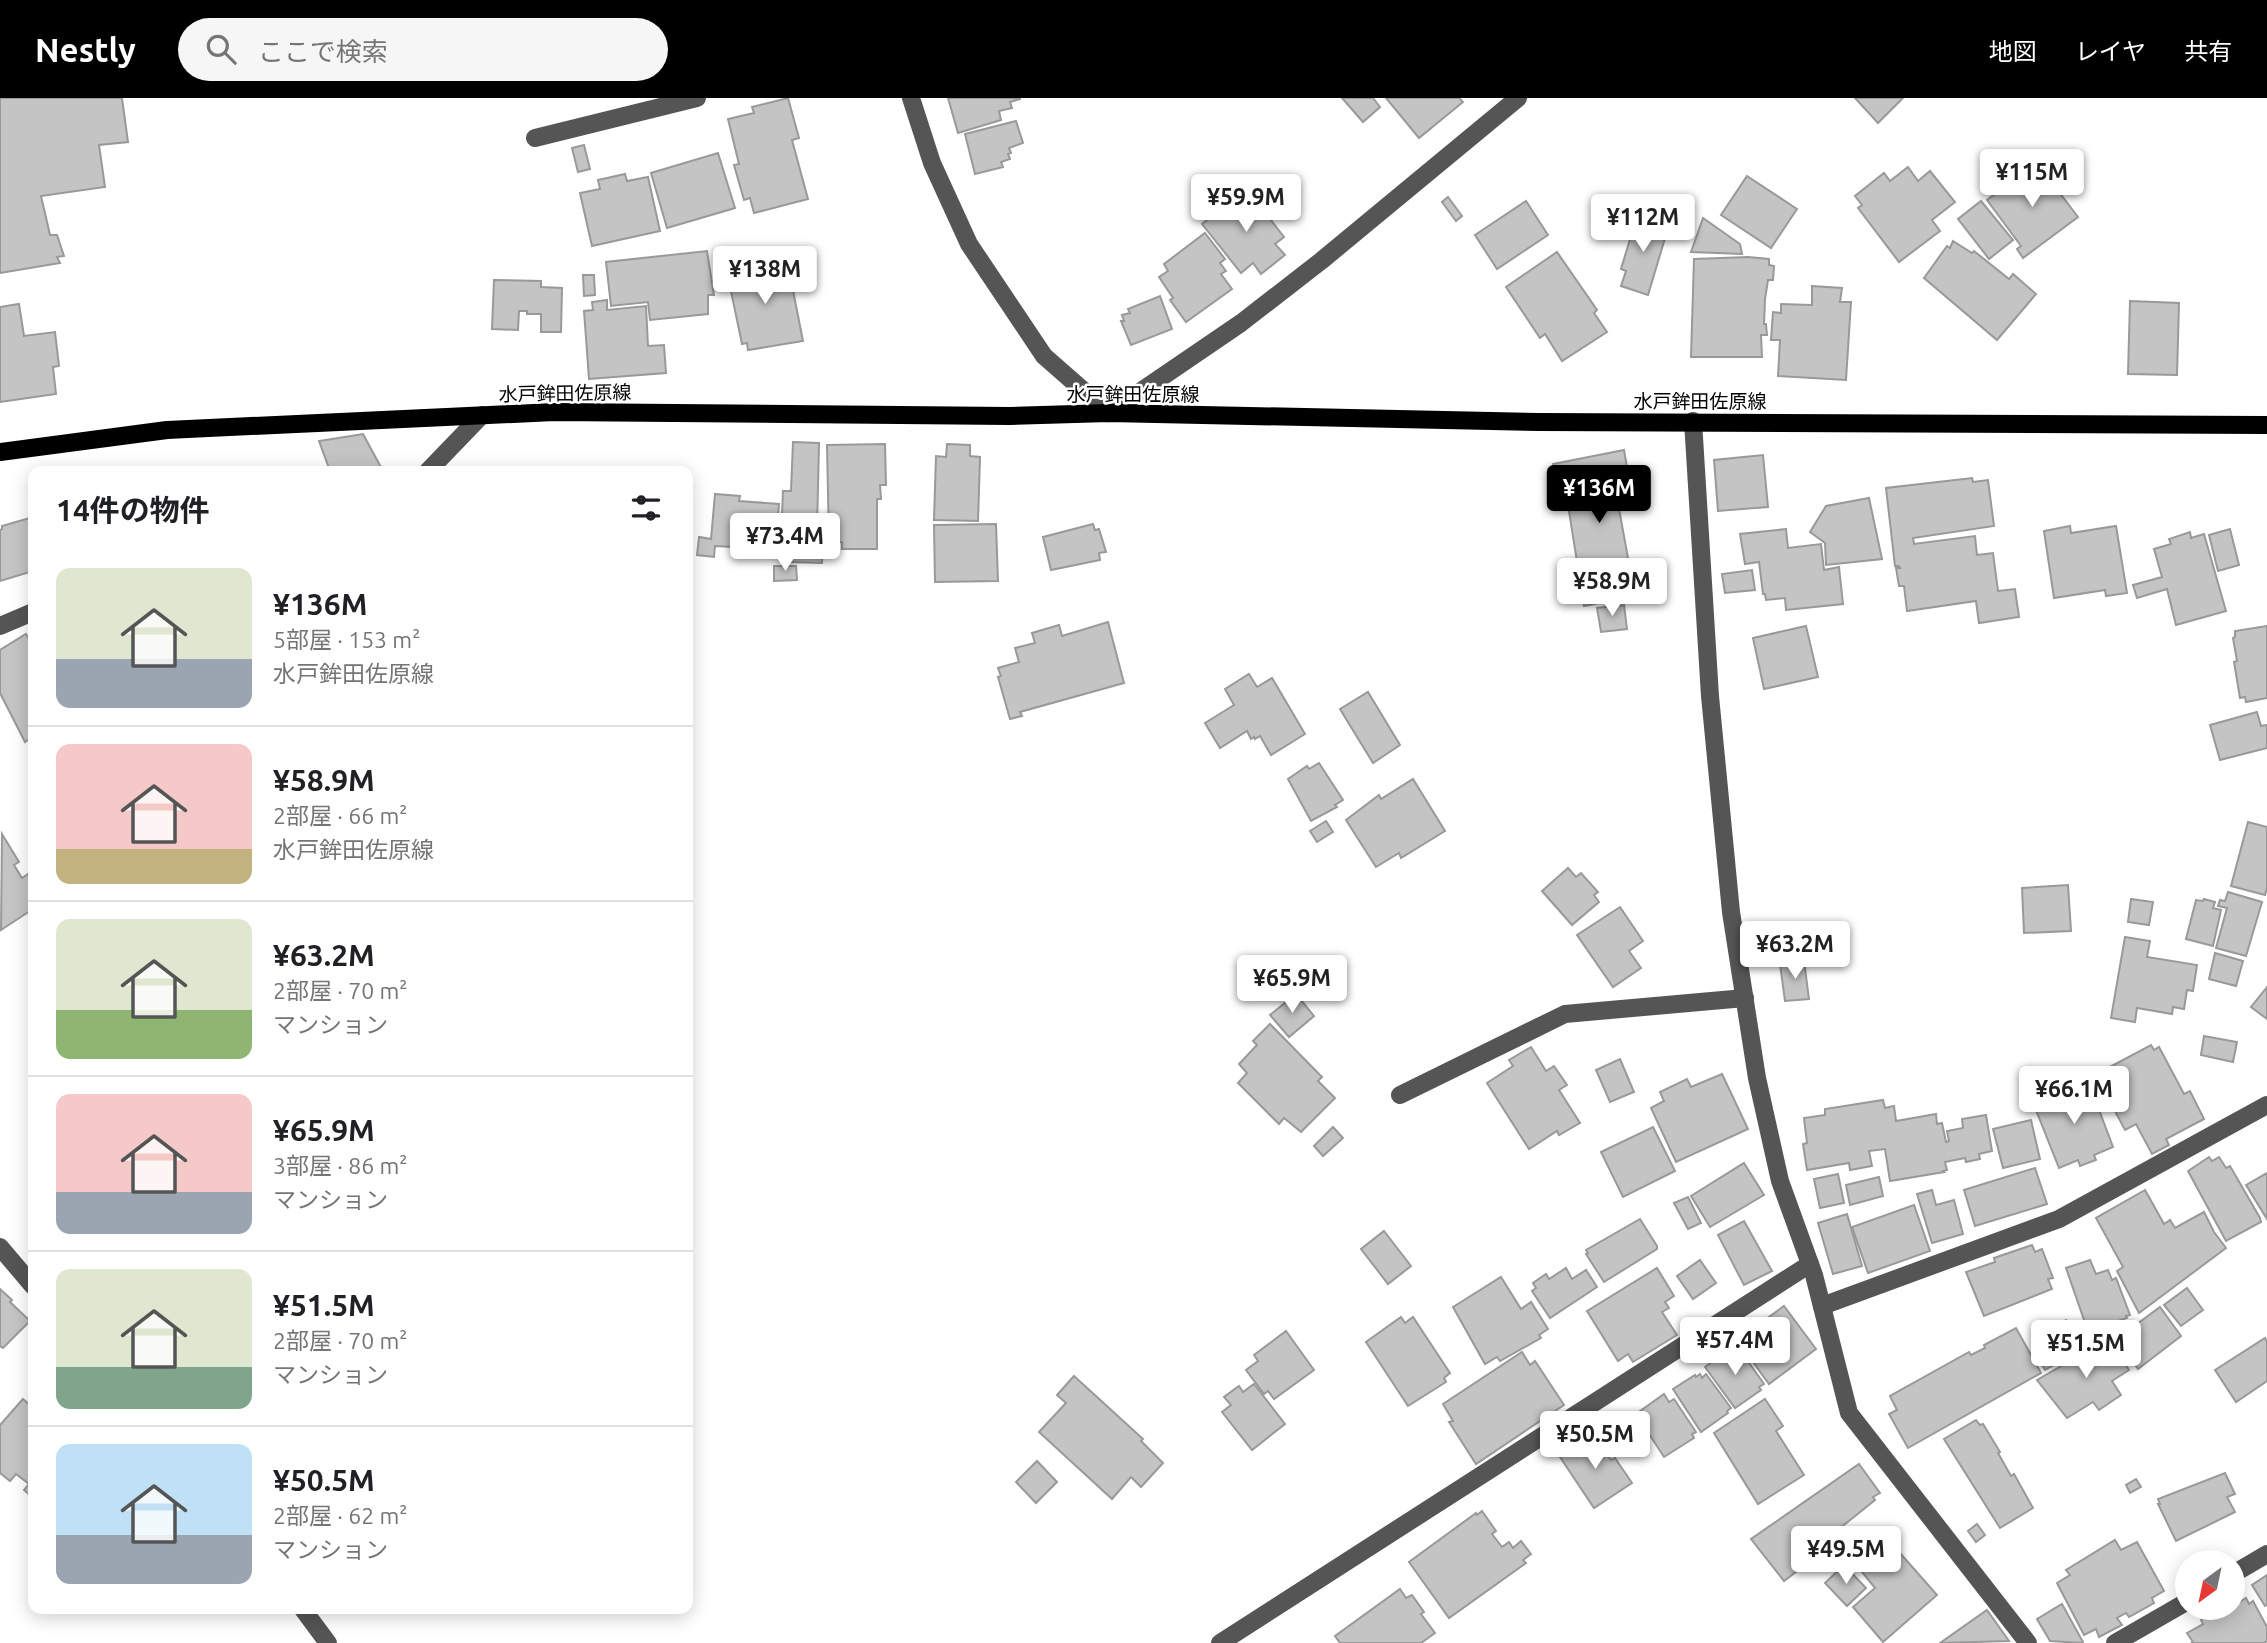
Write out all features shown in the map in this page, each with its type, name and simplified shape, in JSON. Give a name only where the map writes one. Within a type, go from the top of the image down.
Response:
[{"type":"main road","name":"水戸鉾田佐原線","points":[[0,452],[167,430],[554,412],[1010,416],[1109,413],[1539,422],[2267,425]]},
{"type":"street","points":[[535,138],[697,98]]},
{"type":"street","points":[[911,98],[932,163],[969,244],[1044,356],[1109,413],[1251,316],[1518,98]]},
{"type":"street","points":[[433,466],[482,415]]},
{"type":"street","points":[[1692,421],[1711,709],[1731,912],[1757,1078],[1780,1181],[1810,1264],[1849,1413],[2028,1643]]},
{"type":"street","points":[[0,626],[28,614]]},
{"type":"street","points":[[1400,1095],[1565,1014],[1745,998]]},
{"type":"street","points":[[1822,1306],[2059,1219],[2267,1105]]},
{"type":"street","points":[[0,1247],[28,1280]]},
{"type":"street","points":[[1220,1643],[1810,1264]]},
{"type":"street","points":[[2245,1567],[2267,1554]]},
{"type":"street","points":[[2116,1643],[2175,1609]]},
{"type":"street","points":[[306,1614],[328,1643]]},
{"type":"building","points":[[0,98],[122,98],[128,142],[99,145],[105,187],[41,196],[50,235],[57,235],[64,256],[57,257],[60,263],[0,273]]},
{"type":"building","points":[[788,98],[799,138],[792,140],[808,199],[754,213],[750,198],[744,200],[734,165],[739,164],[728,119],[754,113],[752,107]]},
{"type":"building","points":[[948,98],[1020,99],[1010,102],[1012,108],[999,111],[1001,120],[958,133]]},
{"type":"building","points":[[1342,98],[1373,98],[1380,107],[1363,122]]},
{"type":"building","points":[[1386,98],[1459,98],[1463,102],[1419,138]]},
{"type":"building","points":[[1855,98],[1903,98],[1878,123]]},
{"type":"building","points":[[1016,121],[1023,143],[1009,148],[1010,159],[1001,162],[1003,167],[975,174],[965,134]]},
{"type":"building","points":[[584,145],[590,169],[578,172],[572,148]]},
{"type":"building","points":[[718,153],[735,208],[667,228],[651,173]]},
{"type":"building","points":[[2037,163],[2078,217],[2023,258],[2017,249],[2021,246],[1987,200]]},
{"type":"building","points":[[1908,167],[1918,181],[1930,171],[1955,202],[1932,220],[1940,231],[1899,262],[1858,208],[1862,205],[1855,196],[1884,173],[1890,181]]},
{"type":"building","points":[[625,174],[627,181],[648,177],[660,231],[592,246],[580,193],[600,189],[598,180]]},
{"type":"building","points":[[1747,176],[1797,209],[1771,248],[1721,215]]},
{"type":"building","points":[[1247,189],[1284,237],[1275,244],[1285,255],[1261,274],[1253,263],[1241,273],[1202,224]]},
{"type":"building","points":[[1448,197],[1462,216],[1456,221],[1442,202]]},
{"type":"building","points":[[1526,201],[1548,235],[1497,269],[1475,235]]},
{"type":"building","points":[[1981,201],[2013,240],[1989,259],[1958,219]]},
{"type":"building","points":[[1637,216],[1669,225],[1648,295],[1621,286],[1626,271],[1621,269]]},
{"type":"building","points":[[1703,218],[1740,244],[1742,254],[1691,252]]},
{"type":"building","points":[[1205,233],[1225,259],[1220,263],[1226,271],[1221,274],[1232,289],[1186,322],[1170,300],[1173,298],[1159,277],[1168,271],[1164,264]]},
{"type":"building","points":[[1953,241],[1972,253],[1974,251],[2009,279],[2013,274],[2036,294],[1997,340],[1924,278]]},
{"type":"building","points":[[707,251],[714,295],[708,295],[708,314],[650,320],[648,302],[611,306],[606,262]]},
{"type":"building","points":[[1557,252],[1597,310],[1594,313],[1607,332],[1562,361],[1545,334],[1540,338],[1506,287]]},
{"type":"building","points":[[1694,259],[1769,259],[1769,265],[1774,266],[1773,280],[1768,280],[1765,299],[1764,324],[1767,335],[1761,335],[1762,357],[1691,357]]},
{"type":"building","points":[[787,260],[803,341],[748,350],[747,343],[742,344],[727,272]]},
{"type":"building","points":[[583,275],[594,275],[595,295],[584,296]]},
{"type":"building","points":[[494,280],[541,281],[541,287],[562,288],[561,332],[541,332],[541,314],[527,314],[527,311],[519,311],[518,330],[492,329]]},
{"type":"building","points":[[1812,286],[1842,288],[1840,302],[1851,302],[1846,380],[1778,376],[1780,340],[1771,340],[1773,312],[1781,313],[1781,304],[1812,305]]},
{"type":"building","points":[[1160,296],[1172,329],[1131,345],[1121,321],[1124,321],[1122,315],[1130,313],[1128,309]]},
{"type":"building","points":[[607,300],[607,310],[646,306],[648,346],[664,345],[666,373],[589,379],[584,311],[593,310],[592,302]]},
{"type":"building","points":[[2130,301],[2179,303],[2177,375],[2128,374]]},
{"type":"building","points":[[19,304],[24,336],[55,332],[59,366],[53,367],[56,394],[0,402],[0,307]]},
{"type":"building","points":[[363,434],[380,466],[328,466],[319,441]]},
{"type":"building","points":[[793,442],[819,443],[817,530],[823,530],[822,563],[787,562],[788,538],[781,537],[783,491],[791,491]]},
{"type":"building","points":[[885,444],[886,485],[880,485],[881,499],[877,499],[877,549],[842,549],[842,542],[829,543],[827,445]]},
{"type":"building","points":[[947,444],[970,445],[970,456],[980,457],[978,521],[934,520],[936,456],[946,457]]},
{"type":"building","points":[[1624,450],[1632,496],[1617,498],[1635,596],[1584,606],[1562,467],[1554,469],[1553,464]]},
{"type":"building","points":[[1763,455],[1768,507],[1718,511],[1714,460]]},
{"type":"building","points":[[1972,478],[1973,482],[1988,480],[1994,526],[1913,538],[1914,544],[1975,536],[1977,555],[1993,553],[1998,591],[2015,589],[2019,617],[1979,623],[1976,601],[1907,611],[1904,586],[1899,586],[1896,568],[1900,568],[1895,566],[1886,488]]},
{"type":"building","points":[[715,494],[740,496],[739,501],[779,504],[775,551],[752,549],[751,554],[733,552],[733,547],[715,546],[714,557],[697,555],[699,537],[711,539]]},
{"type":"building","points":[[1869,498],[1882,559],[1826,565],[1825,543],[1810,532],[1826,506]]},
{"type":"building","points":[[28,518],[28,573],[0,581],[0,530],[2,526]]},
{"type":"building","points":[[996,524],[998,581],[935,582],[934,525]]},
{"type":"building","points":[[1093,524],[1095,530],[1099,529],[1106,552],[1099,553],[1100,560],[1051,570],[1043,537]]},
{"type":"building","points":[[2070,526],[2071,533],[2116,526],[2127,593],[2106,596],[2105,590],[2054,598],[2044,531]]},
{"type":"building","points":[[1786,529],[1788,548],[1821,544],[1824,570],[1839,567],[1843,604],[1786,610],[1785,598],[1766,600],[1759,562],[1745,564],[1740,534]]},
{"type":"building","points":[[2230,529],[2239,565],[2218,571],[2209,535]]},
{"type":"building","points":[[2190,532],[2191,538],[2204,534],[2226,611],[2176,625],[2167,589],[2137,598],[2133,585],[2162,577],[2154,549],[2171,544],[2169,539]]},
{"type":"building","points":[[774,566],[796,566],[797,580],[774,581]]},
{"type":"building","points":[[1752,570],[1755,590],[1725,593],[1722,574]]},
{"type":"building","points":[[1624,605],[1627,629],[1601,632],[1597,608]]},
{"type":"building","points":[[1108,622],[1124,683],[1020,712],[1022,716],[1010,719],[998,668],[1019,662],[1015,648],[1035,643],[1032,633],[1059,625],[1062,636]]},
{"type":"building","points":[[1806,626],[1818,677],[1764,689],[1753,638]]},
{"type":"building","points":[[2267,626],[2267,698],[2246,702],[2245,697],[2240,698],[2233,638],[2235,631]]},
{"type":"building","points":[[26,634],[28,637],[28,740],[25,742],[0,693],[0,650]]},
{"type":"building","points":[[1249,674],[1257,687],[1272,678],[1305,734],[1271,755],[1260,736],[1251,739],[1247,731],[1220,748],[1205,723],[1234,705],[1225,689]]},
{"type":"building","points":[[1368,692],[1400,745],[1373,763],[1340,709]]},
{"type":"building","points":[[2257,712],[2261,726],[2267,725],[2267,748],[2220,760],[2210,725]]},
{"type":"building","points":[[1319,763],[1343,800],[1335,805],[1337,807],[1311,821],[1288,779],[1307,766],[1309,769]]},
{"type":"building","points":[[1413,779],[1445,831],[1401,858],[1399,853],[1376,867],[1346,820],[1379,795],[1381,799]]},
{"type":"building","points":[[1326,821],[1333,832],[1317,842],[1310,831]]},
{"type":"building","points":[[2248,822],[2267,827],[2265,895],[2231,886]]},
{"type":"building","points":[[2,834],[19,862],[14,865],[22,878],[28,874],[28,912],[1,930]]},
{"type":"building","points":[[1568,868],[1576,877],[1581,873],[1598,892],[1594,895],[1599,902],[1572,925],[1542,891]]},
{"type":"building","points":[[2068,885],[2071,931],[2024,933],[2022,888]]},
{"type":"building","points":[[2228,892],[2262,902],[2246,956],[2216,948],[2227,908],[2218,906],[2220,900],[2225,901]]},
{"type":"building","points":[[2131,899],[2153,902],[2149,925],[2128,922]]},
{"type":"building","points":[[2196,900],[2215,902],[2213,908],[2221,910],[2213,946],[2186,939]]},
{"type":"building","points":[[1620,907],[1643,941],[1629,951],[1641,968],[1613,987],[1577,935]]},
{"type":"building","points":[[2125,937],[2150,941],[2147,957],[2197,965],[2193,991],[2187,990],[2184,1009],[2173,1007],[2172,1014],[2137,1008],[2135,1022],[2111,1018]]},
{"type":"building","points":[[2215,953],[2243,961],[2236,986],[2209,979]]},
{"type":"building","points":[[1804,961],[1809,999],[1785,1001],[1780,964]]},
{"type":"building","points":[[2267,987],[2267,1019],[2251,1007]]},
{"type":"building","points":[[1296,994],[1314,1016],[1289,1037],[1270,1015]]},
{"type":"building","points":[[1270,1024],[1322,1077],[1318,1081],[1335,1098],[1301,1132],[1284,1118],[1279,1124],[1238,1083],[1247,1073],[1239,1064],[1257,1045],[1253,1041]]},
{"type":"building","points":[[2204,1036],[2237,1042],[2233,1062],[2201,1055]]},
{"type":"building","points":[[2151,1045],[2154,1050],[2159,1047],[2184,1094],[2190,1091],[2204,1119],[2166,1139],[2169,1145],[2152,1154],[2136,1124],[2125,1130],[2108,1098],[2121,1092],[2108,1068]]},
{"type":"building","points":[[1531,1047],[1546,1071],[1554,1066],[1567,1085],[1559,1090],[1580,1123],[1559,1135],[1557,1131],[1529,1149],[1487,1083],[1513,1066],[1509,1060]]},
{"type":"building","points":[[1620,1059],[1634,1092],[1610,1102],[1596,1070]]},
{"type":"building","points":[[1722,1074],[1748,1129],[1676,1162],[1651,1108],[1664,1101],[1660,1092],[1687,1079],[1691,1087]]},
{"type":"building","points":[[2089,1083],[2113,1147],[2094,1155],[2096,1160],[2080,1166],[2078,1160],[2059,1168],[2034,1105]]},
{"type":"building","points":[[1883,1100],[1885,1108],[1894,1106],[1896,1121],[1936,1114],[1937,1124],[1942,1123],[1946,1142],[1949,1141],[1947,1131],[1963,1128],[1962,1119],[1986,1115],[1992,1151],[1979,1154],[1980,1159],[1966,1162],[1965,1158],[1945,1162],[1947,1170],[1944,1172],[1890,1181],[1885,1149],[1869,1151],[1872,1166],[1850,1170],[1849,1163],[1807,1170],[1803,1144],[1807,1143],[1804,1118],[1825,1115],[1825,1109]]},
{"type":"building","points":[[2031,1120],[2040,1159],[2003,1168],[1993,1129]]},
{"type":"building","points":[[1333,1127],[1343,1138],[1323,1156],[1314,1146]]},
{"type":"building","points":[[1653,1127],[1675,1171],[1623,1197],[1601,1152]]},
{"type":"building","points":[[2209,1157],[2212,1161],[2219,1157],[2226,1168],[2230,1166],[2261,1222],[2226,1241],[2188,1171]]},
{"type":"building","points":[[1744,1163],[1764,1195],[1710,1227],[1691,1196]]},
{"type":"building","points":[[2035,1168],[2047,1204],[1975,1226],[1964,1190]]},
{"type":"building","points":[[2267,1173],[2267,1219],[2246,1185]]},
{"type":"building","points":[[1838,1174],[1844,1203],[1820,1208],[1814,1179]]},
{"type":"building","points":[[1879,1177],[1883,1196],[1850,1205],[1846,1185]]},
{"type":"building","points":[[1932,1190],[1936,1205],[1954,1200],[1963,1234],[1932,1243],[1917,1194]]},
{"type":"building","points":[[2145,1190],[2164,1224],[2170,1220],[2175,1228],[2204,1212],[2226,1248],[2139,1313],[2117,1271],[2123,1267],[2096,1218]]},
{"type":"building","points":[[1688,1197],[1701,1223],[1688,1229],[1674,1203]]},
{"type":"building","points":[[1914,1205],[1930,1251],[1868,1273],[1852,1227]]},
{"type":"building","points":[[1847,1214],[1862,1266],[1833,1274],[1818,1223]]},
{"type":"building","points":[[1640,1219],[1657,1249],[1604,1282],[1586,1250]]},
{"type":"building","points":[[1744,1221],[1772,1271],[1744,1285],[1718,1235]]},
{"type":"building","points":[[1384,1231],[1411,1266],[1388,1284],[1361,1249]]},
{"type":"building","points":[[2032,1245],[2035,1252],[2042,1249],[2053,1278],[2048,1279],[2052,1289],[1984,1316],[1966,1272],[1995,1262],[1994,1258]]},
{"type":"building","points":[[1700,1260],[1716,1283],[1693,1299],[1677,1276]]},
{"type":"building","points":[[2090,1260],[2096,1274],[2108,1270],[2112,1280],[2116,1278],[2130,1315],[2109,1324],[2113,1335],[2092,1343],[2066,1268]]},
{"type":"building","points":[[1566,1268],[1572,1279],[1586,1270],[1597,1287],[1550,1318],[1532,1291],[1536,1288],[1533,1283],[1546,1274],[1549,1279]]},
{"type":"building","points":[[1657,1268],[1674,1296],[1665,1302],[1669,1308],[1662,1312],[1677,1335],[1633,1362],[1628,1354],[1618,1361],[1587,1311]]},
{"type":"building","points":[[1501,1277],[1521,1309],[1531,1302],[1548,1329],[1539,1335],[1541,1338],[1500,1361],[1497,1357],[1485,1364],[1453,1307]]},
{"type":"building","points":[[2187,1288],[2203,1310],[2181,1326],[2164,1305]]},
{"type":"building","points":[[0,1289],[28,1319],[28,1323],[3,1348],[0,1346]]},
{"type":"building","points":[[1784,1306],[1816,1349],[1769,1384],[1737,1340]]},
{"type":"building","points":[[2160,1307],[2181,1336],[2138,1369],[2117,1339]]},
{"type":"building","points":[[1401,1317],[1405,1323],[1413,1317],[1450,1373],[1444,1378],[1446,1382],[1408,1406],[1366,1342]]},
{"type":"building","points":[[2066,1320],[2071,1328],[2077,1325],[2089,1345],[2045,1370],[2033,1348],[2052,1337],[2048,1330]]},
{"type":"building","points":[[2016,1328],[2041,1373],[1908,1448],[1889,1414],[1897,1410],[1890,1396],[1969,1352],[1971,1355],[1985,1348],[1984,1345]]},
{"type":"building","points":[[1286,1331],[1314,1370],[1274,1399],[1268,1391],[1264,1394],[1246,1370],[1258,1361],[1254,1355]]},
{"type":"building","points":[[2265,1338],[2267,1381],[2236,1402],[2215,1370]]},
{"type":"building","points":[[2111,1341],[2129,1370],[2112,1381],[2121,1395],[2099,1410],[2093,1402],[2067,1418],[2037,1380],[2091,1349],[2093,1353]]},
{"type":"building","points":[[1731,1348],[1736,1354],[1740,1350],[1764,1384],[1759,1387],[1761,1390],[1735,1408],[1705,1367]]},
{"type":"building","points":[[1522,1352],[1530,1365],[1535,1361],[1564,1405],[1476,1464],[1449,1422],[1453,1421],[1443,1404]]},
{"type":"building","points":[[1700,1374],[1702,1378],[1706,1374],[1731,1408],[1701,1432],[1673,1389]]},
{"type":"building","points":[[1074,1376],[1143,1439],[1141,1441],[1163,1463],[1141,1487],[1131,1477],[1112,1499],[1039,1432],[1066,1403],[1057,1395]]},
{"type":"building","points":[[1254,1384],[1285,1424],[1252,1450],[1222,1412],[1231,1405],[1224,1397],[1239,1386],[1243,1392]]},
{"type":"building","points":[[1664,1394],[1669,1402],[1674,1399],[1696,1432],[1692,1434],[1694,1438],[1664,1457],[1636,1414]]},
{"type":"building","points":[[23,1399],[28,1403],[28,1483],[16,1474],[10,1481],[0,1473],[0,1425]]},
{"type":"building","points":[[1765,1399],[1783,1426],[1776,1431],[1804,1475],[1758,1504],[1714,1433]]},
{"type":"building","points":[[1976,1420],[1980,1425],[1983,1424],[2011,1476],[2014,1474],[2033,1508],[2000,1528],[1944,1439]]},
{"type":"building","points":[[1594,1434],[1611,1460],[1615,1458],[1632,1483],[1594,1508],[1560,1457]]},
{"type":"building","points":[[1037,1461],[1057,1482],[1036,1503],[1016,1482]]},
{"type":"building","points":[[1859,1464],[1880,1493],[1873,1497],[1875,1500],[1814,1549],[1818,1555],[1784,1581],[1751,1539]]},
{"type":"building","points":[[2225,1473],[2235,1494],[2227,1497],[2235,1512],[2176,1541],[2158,1499]]},
{"type":"building","points":[[2136,1479],[2141,1487],[2130,1493],[2126,1485]]},
{"type":"building","points":[[1482,1511],[1496,1531],[1492,1534],[1502,1547],[1509,1542],[1513,1548],[1521,1541],[1531,1554],[1523,1560],[1526,1563],[1449,1618],[1409,1562]]},
{"type":"building","points":[[1977,1524],[1985,1535],[1976,1542],[1968,1531]]},
{"type":"building","points":[[2115,1540],[2121,1550],[2137,1542],[2164,1591],[2152,1598],[2154,1603],[2129,1617],[2126,1613],[2117,1618],[2122,1625],[2099,1637],[2096,1629],[2084,1635],[2057,1583],[2070,1575],[2066,1570]]},
{"type":"building","points":[[1892,1544],[1937,1595],[1883,1642],[1853,1607],[1875,1588],[1862,1572],[1866,1569],[1860,1562],[1873,1551],[1878,1557]]},
{"type":"building","points":[[1844,1565],[1866,1588],[1847,1606],[1825,1583]]},
{"type":"building","points":[[2267,1575],[2267,1605],[2265,1606],[2252,1585]]},
{"type":"building","points":[[1400,1589],[1406,1598],[1412,1595],[1424,1612],[1421,1614],[1435,1633],[1421,1643],[1340,1643],[1335,1636]]},
{"type":"building","points":[[2245,1599],[2249,1604],[2253,1601],[2267,1627],[2267,1641],[2191,1643],[2193,1642],[2187,1633],[2203,1624],[2201,1620],[2245,1620]]},
{"type":"building","points":[[2062,1604],[2082,1643],[2050,1641],[2037,1619]]},
{"type":"building","points":[[1987,1610],[2009,1641],[1940,1643]]}]
